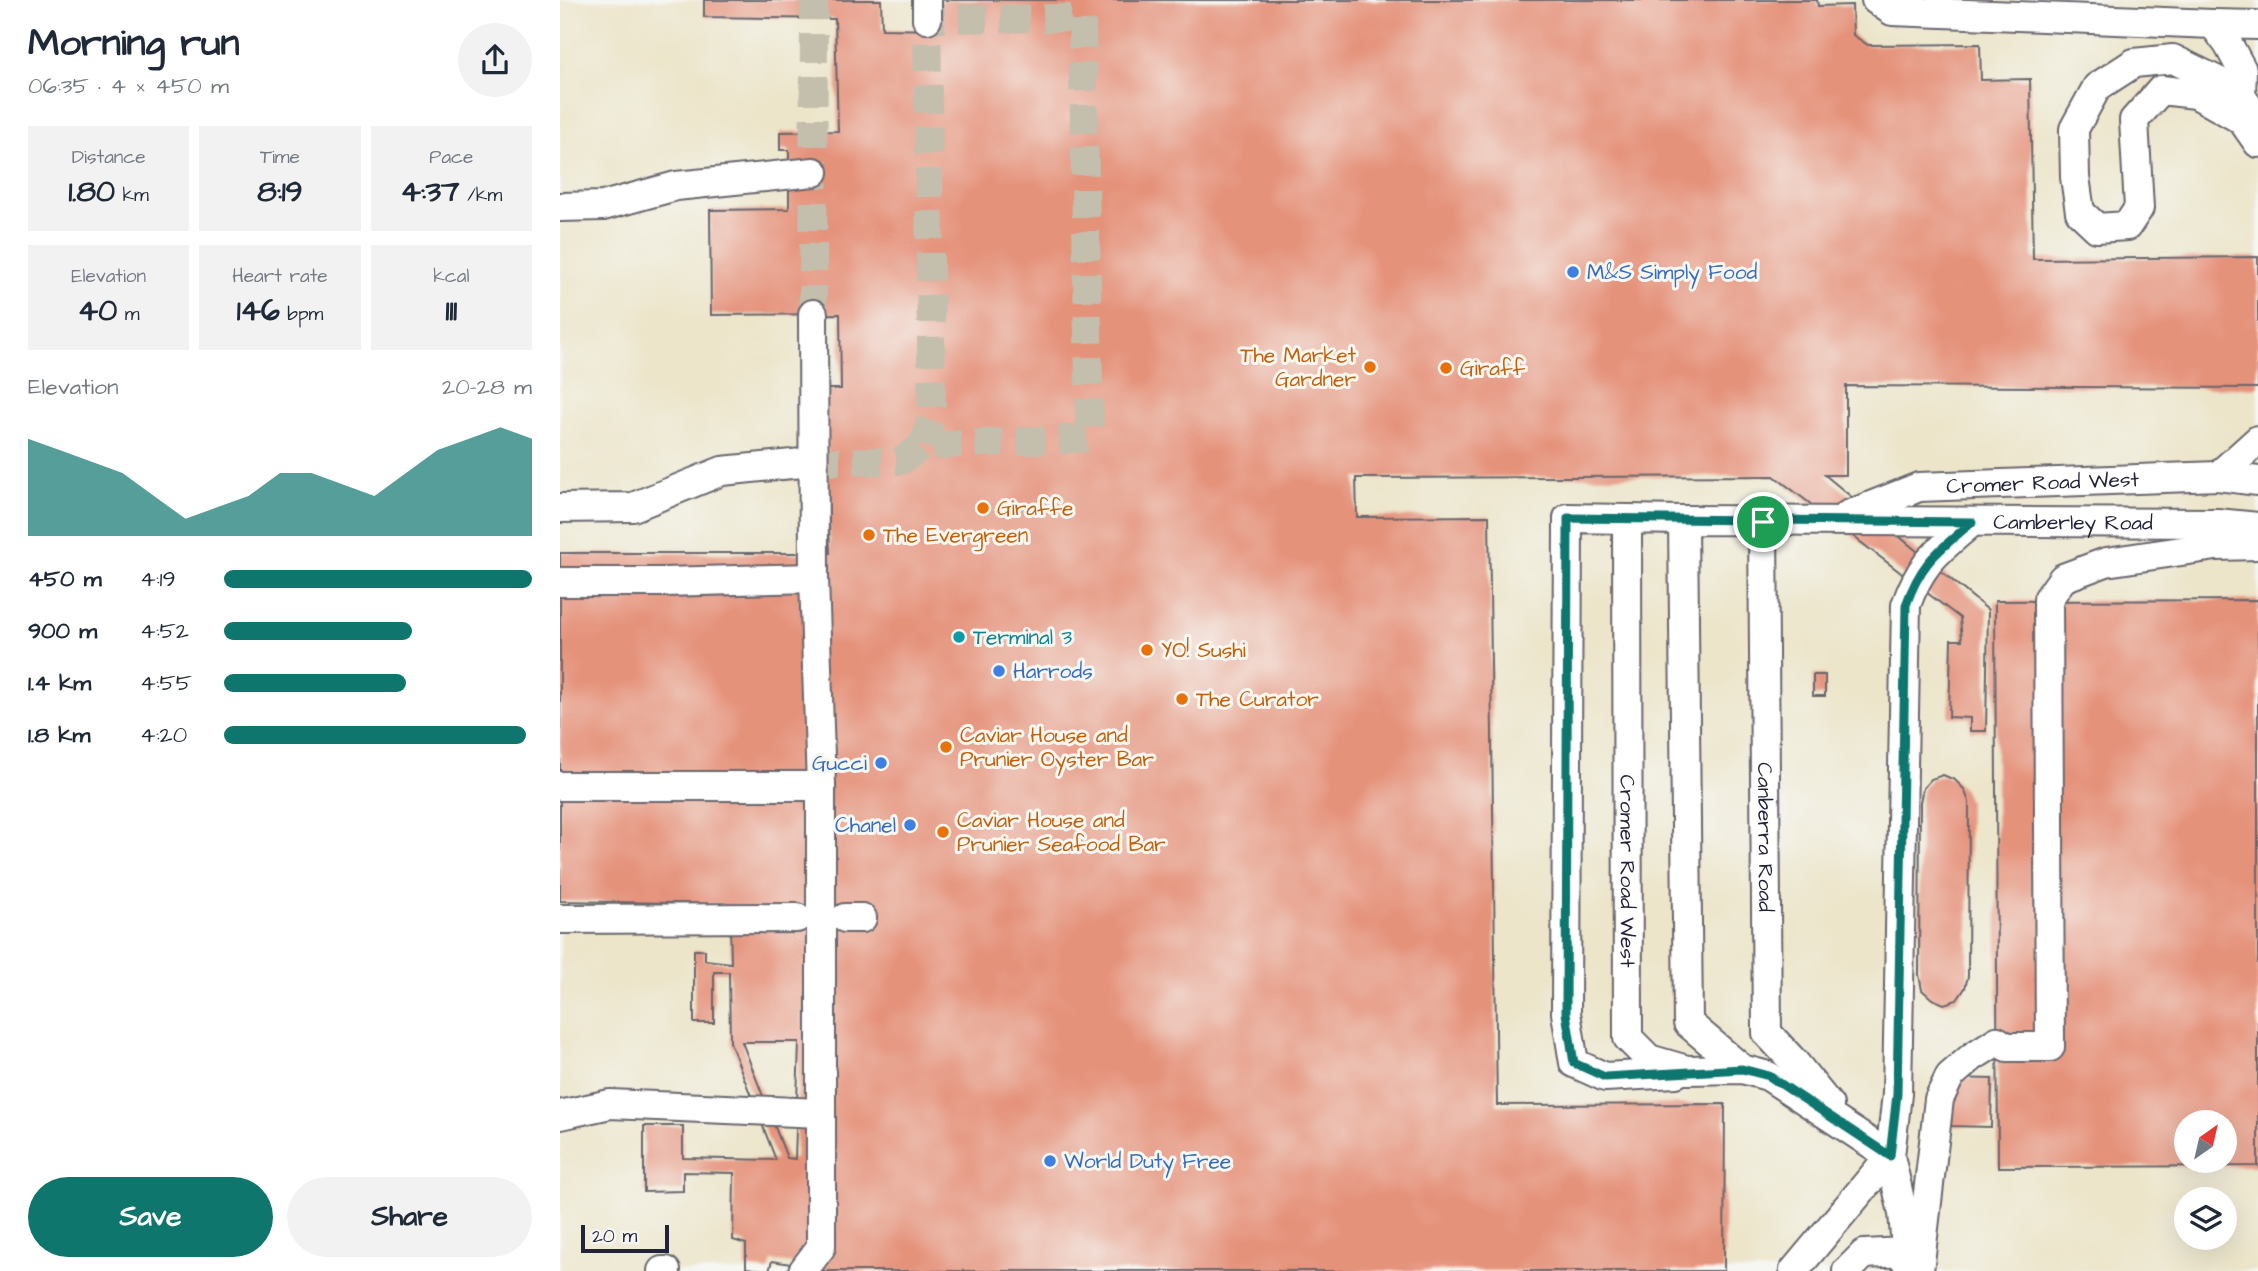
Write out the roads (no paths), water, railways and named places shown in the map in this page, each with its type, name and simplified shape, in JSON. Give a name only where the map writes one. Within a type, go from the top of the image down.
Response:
[{"type":"street","points":[[1876,0],[1892,11],[2258,26]]},
{"type":"street","points":[[2213,24],[2242,70],[2241,96]]},
{"type":"street","points":[[2258,120],[2241,96],[2218,81],[2173,59],[2134,63],[2097,87],[2074,129],[2075,177],[2080,212],[2097,228],[2127,226],[2139,208],[2134,120],[2161,89],[2196,94],[2242,120],[2258,143]]},
{"type":"street","points":[[560,207],[603,206],[676,186],[814,172]]},
{"type":"street","points":[[803,1271],[821,1247],[821,786],[812,462],[813,314]]},
{"type":"street","points":[[2218,476],[2258,440]]},
{"type":"street","points":[[560,508],[634,507],[722,471],[812,462]]},
{"type":"street","name":"Cromer Road West","points":[[1833,522],[1920,487],[2218,476],[2258,481]]},
{"type":"street","points":[[1568,518],[1683,520],[1688,1023],[1742,1069],[1605,1077],[1574,1063],[1566,1013],[1568,518]]},
{"type":"street","name":"Cromer Road West","points":[[1627,519],[1628,1038],[1649,1059],[1688,1070],[1742,1069],[1769,1076],[1843,1123]]},
{"type":"street","name":"Camberley Road","points":[[1683,520],[2217,523],[2258,527]]},
{"type":"street","name":"Canberra Road","points":[[1763,522],[1768,1033],[1843,1123]]},
{"type":"street","points":[[1911,1265],[1890,1156],[1897,1094],[1906,605],[1915,580],[1927,561],[1972,522]]},
{"type":"street","points":[[1911,1265],[1939,1099],[1950,1076],[1997,1041],[2007,1047],[2050,1047],[2048,598],[2063,578],[2106,562],[2216,546],[2258,545]]},
{"type":"street","points":[[560,582],[814,578]]},
{"type":"street","points":[[560,786],[821,786]]},
{"type":"street","points":[[560,919],[797,918]]},
{"type":"street","points":[[560,1115],[610,1104],[821,1113]]},
{"type":"street","points":[[1843,1123],[1890,1156]]},
{"type":"street","points":[[1794,1271],[1890,1156]]},
{"type":"street","points":[[1858,1265],[1911,1265]]},
{"type":"tunnel","points":[[813,314],[814,0]]},
{"type":"tunnel","points":[[812,462],[901,461],[922,446],[1090,438],[1082,18],[927,19],[932,417],[922,446]]},
{"type":"place","name":"M&S Simply Food","points":[[1573,272]]},
{"type":"place","name":"The Market Gardner","points":[[1370,367]]},
{"type":"place","name":"Giraff","points":[[1446,368]]},
{"type":"place","name":"Giraffe","points":[[983,508]]},
{"type":"place","name":"The Evergreen","points":[[869,535]]},
{"type":"place","name":"Terminal 3","points":[[959,637]]},
{"type":"place","name":"YO! Sushi","points":[[1147,650]]},
{"type":"place","name":"Harrods","points":[[999,671]]},
{"type":"place","name":"The Curator","points":[[1182,699]]},
{"type":"place","name":"Caviar House and Prunier Oyster Bar","points":[[946,747]]},
{"type":"place","name":"Gucci","points":[[881,763]]},
{"type":"place","name":"Chanel","points":[[910,825]]},
{"type":"place","name":"Caviar House and Prunier Seafood Bar","points":[[943,832]]},
{"type":"place","name":"World Duty Free","points":[[1050,1161]]}]
